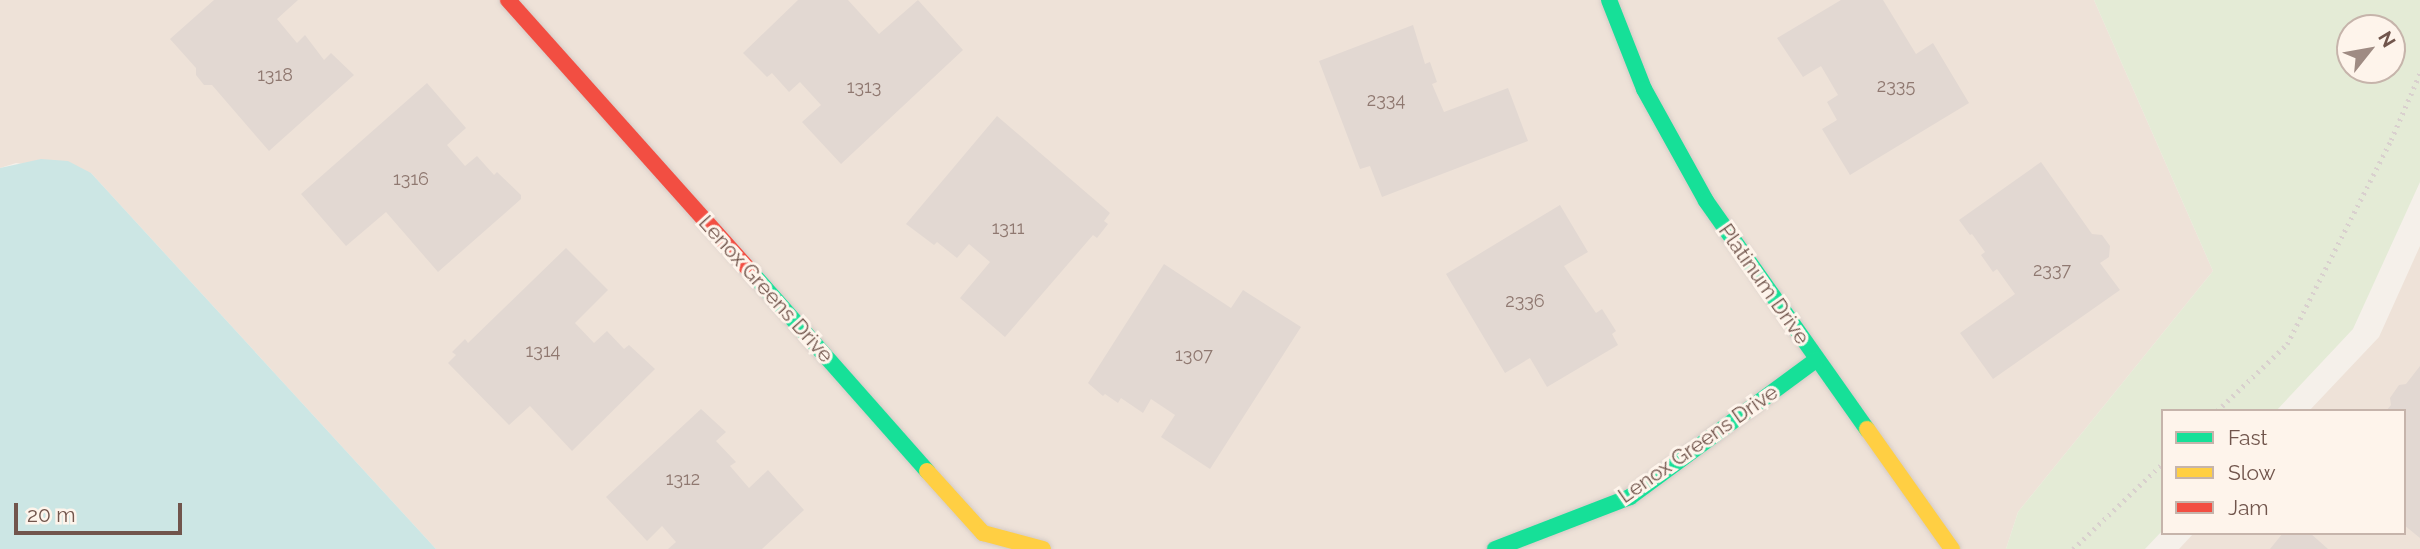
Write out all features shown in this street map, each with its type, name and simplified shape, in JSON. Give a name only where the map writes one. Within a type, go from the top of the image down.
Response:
[{"type":"street","name":"Lenox Greens Drive","points":[[508,0],[984,533],[1043,549]]},
{"type":"street","name":"Platinum Drive","points":[[1609,0],[1644,89],[1706,201],[1952,549]]},
{"type":"street","name":"Lenox Greens Drive","points":[[1495,549],[1630,497],[1817,359]]},
{"type":"path","points":[[2219,409],[2287,344],[2391,140],[2420,73]]},
{"type":"path","points":[[2073,549],[2161,465]]},
{"type":"shaded area","points":[[0,0],[2094,0],[2213,271],[2018,512],[2006,549],[436,549],[91,173],[16,163],[0,168]]},
{"type":"shaded area","points":[[2420,246],[2420,549],[2179,549],[2192,535],[2406,535],[2406,409],[2311,409],[2379,337]]},
{"type":"green space","points":[[2094,0],[2420,0],[2420,182],[2353,329],[2278,409],[2161,409],[2161,532],[2145,549],[2006,549],[2018,512],[2213,271]]},
{"type":"water","points":[[41,159],[68,161],[91,173],[436,549],[0,549],[0,168]]},
{"type":"building","points":[[214,0],[298,0],[277,19],[297,43],[305,35],[324,60],[331,53],[354,75],[269,151],[212,85],[204,85],[196,75],[196,68],[170,39]]},
{"type":"building","points":[[798,0],[848,0],[879,34],[918,0],[963,50],[841,164],[802,122],[821,105],[800,82],[789,92],[772,73],[767,77],[743,53]]},
{"type":"building","points":[[1841,0],[1883,0],[1916,54],[1933,43],[1969,103],[1850,175],[1822,129],[1837,120],[1827,102],[1838,95],[1821,66],[1803,77],[1777,38]]},
{"type":"building","points":[[1413,25],[1425,64],[1430,62],[1437,82],[1432,84],[1444,112],[1508,88],[1528,141],[1382,197],[1370,166],[1360,169],[1319,61]]},
{"type":"building","points":[[427,83],[466,128],[447,145],[465,166],[477,156],[494,175],[497,172],[521,195],[521,199],[438,272],[386,212],[346,246],[301,194]]},
{"type":"building","points":[[997,116],[1110,213],[1104,221],[1108,224],[1097,238],[1093,235],[1005,337],[960,298],[990,262],[969,244],[957,258],[937,242],[934,245],[906,224]]},
{"type":"building","points":[[2041,162],[2092,234],[2102,235],[2110,246],[2109,257],[2100,263],[2120,290],[1993,379],[1960,333],[2015,294],[1997,269],[1993,272],[1981,255],[1985,252],[1959,220]]},
{"type":"building","points":[[1560,205],[1588,252],[1564,266],[1596,313],[1602,309],[1616,331],[1612,334],[1618,345],[1547,387],[1530,358],[1505,373],[1446,274]]},
{"type":"building","points":[[566,248],[608,290],[575,323],[594,343],[607,331],[624,349],[629,345],[655,369],[572,451],[530,406],[509,425],[448,363],[456,355],[452,352],[465,339],[468,343]]},
{"type":"building","points":[[1164,264],[1231,308],[1243,290],[1301,327],[1210,469],[1161,437],[1175,415],[1151,399],[1143,413],[1121,398],[1118,403],[1105,394],[1103,396],[1088,383]]},
{"type":"building","points":[[2420,366],[2420,538],[2406,527],[2406,409],[2388,409],[2391,405],[2390,398],[2399,385],[2406,384]]},
{"type":"building","points":[[701,409],[726,432],[716,441],[736,462],[730,466],[749,488],[768,470],[804,510],[762,549],[668,549],[676,542],[662,526],[647,541],[606,497]]},
{"type":"building","points":[[2281,535],[2312,535],[2328,549],[2270,549]]},
{"type":"traffic: fast","points":[[1609,0],[1644,89],[1706,201],[1867,429]]},
{"type":"traffic: fast","points":[[752,273],[927,471]]},
{"type":"traffic: fast","points":[[1495,549],[1630,497],[1817,359]]},
{"type":"traffic: slow","points":[[1867,429],[1952,549]]},
{"type":"traffic: slow","points":[[927,471],[983,533],[1043,549]]},
{"type":"traffic: jam","points":[[508,0],[752,273]]}]
